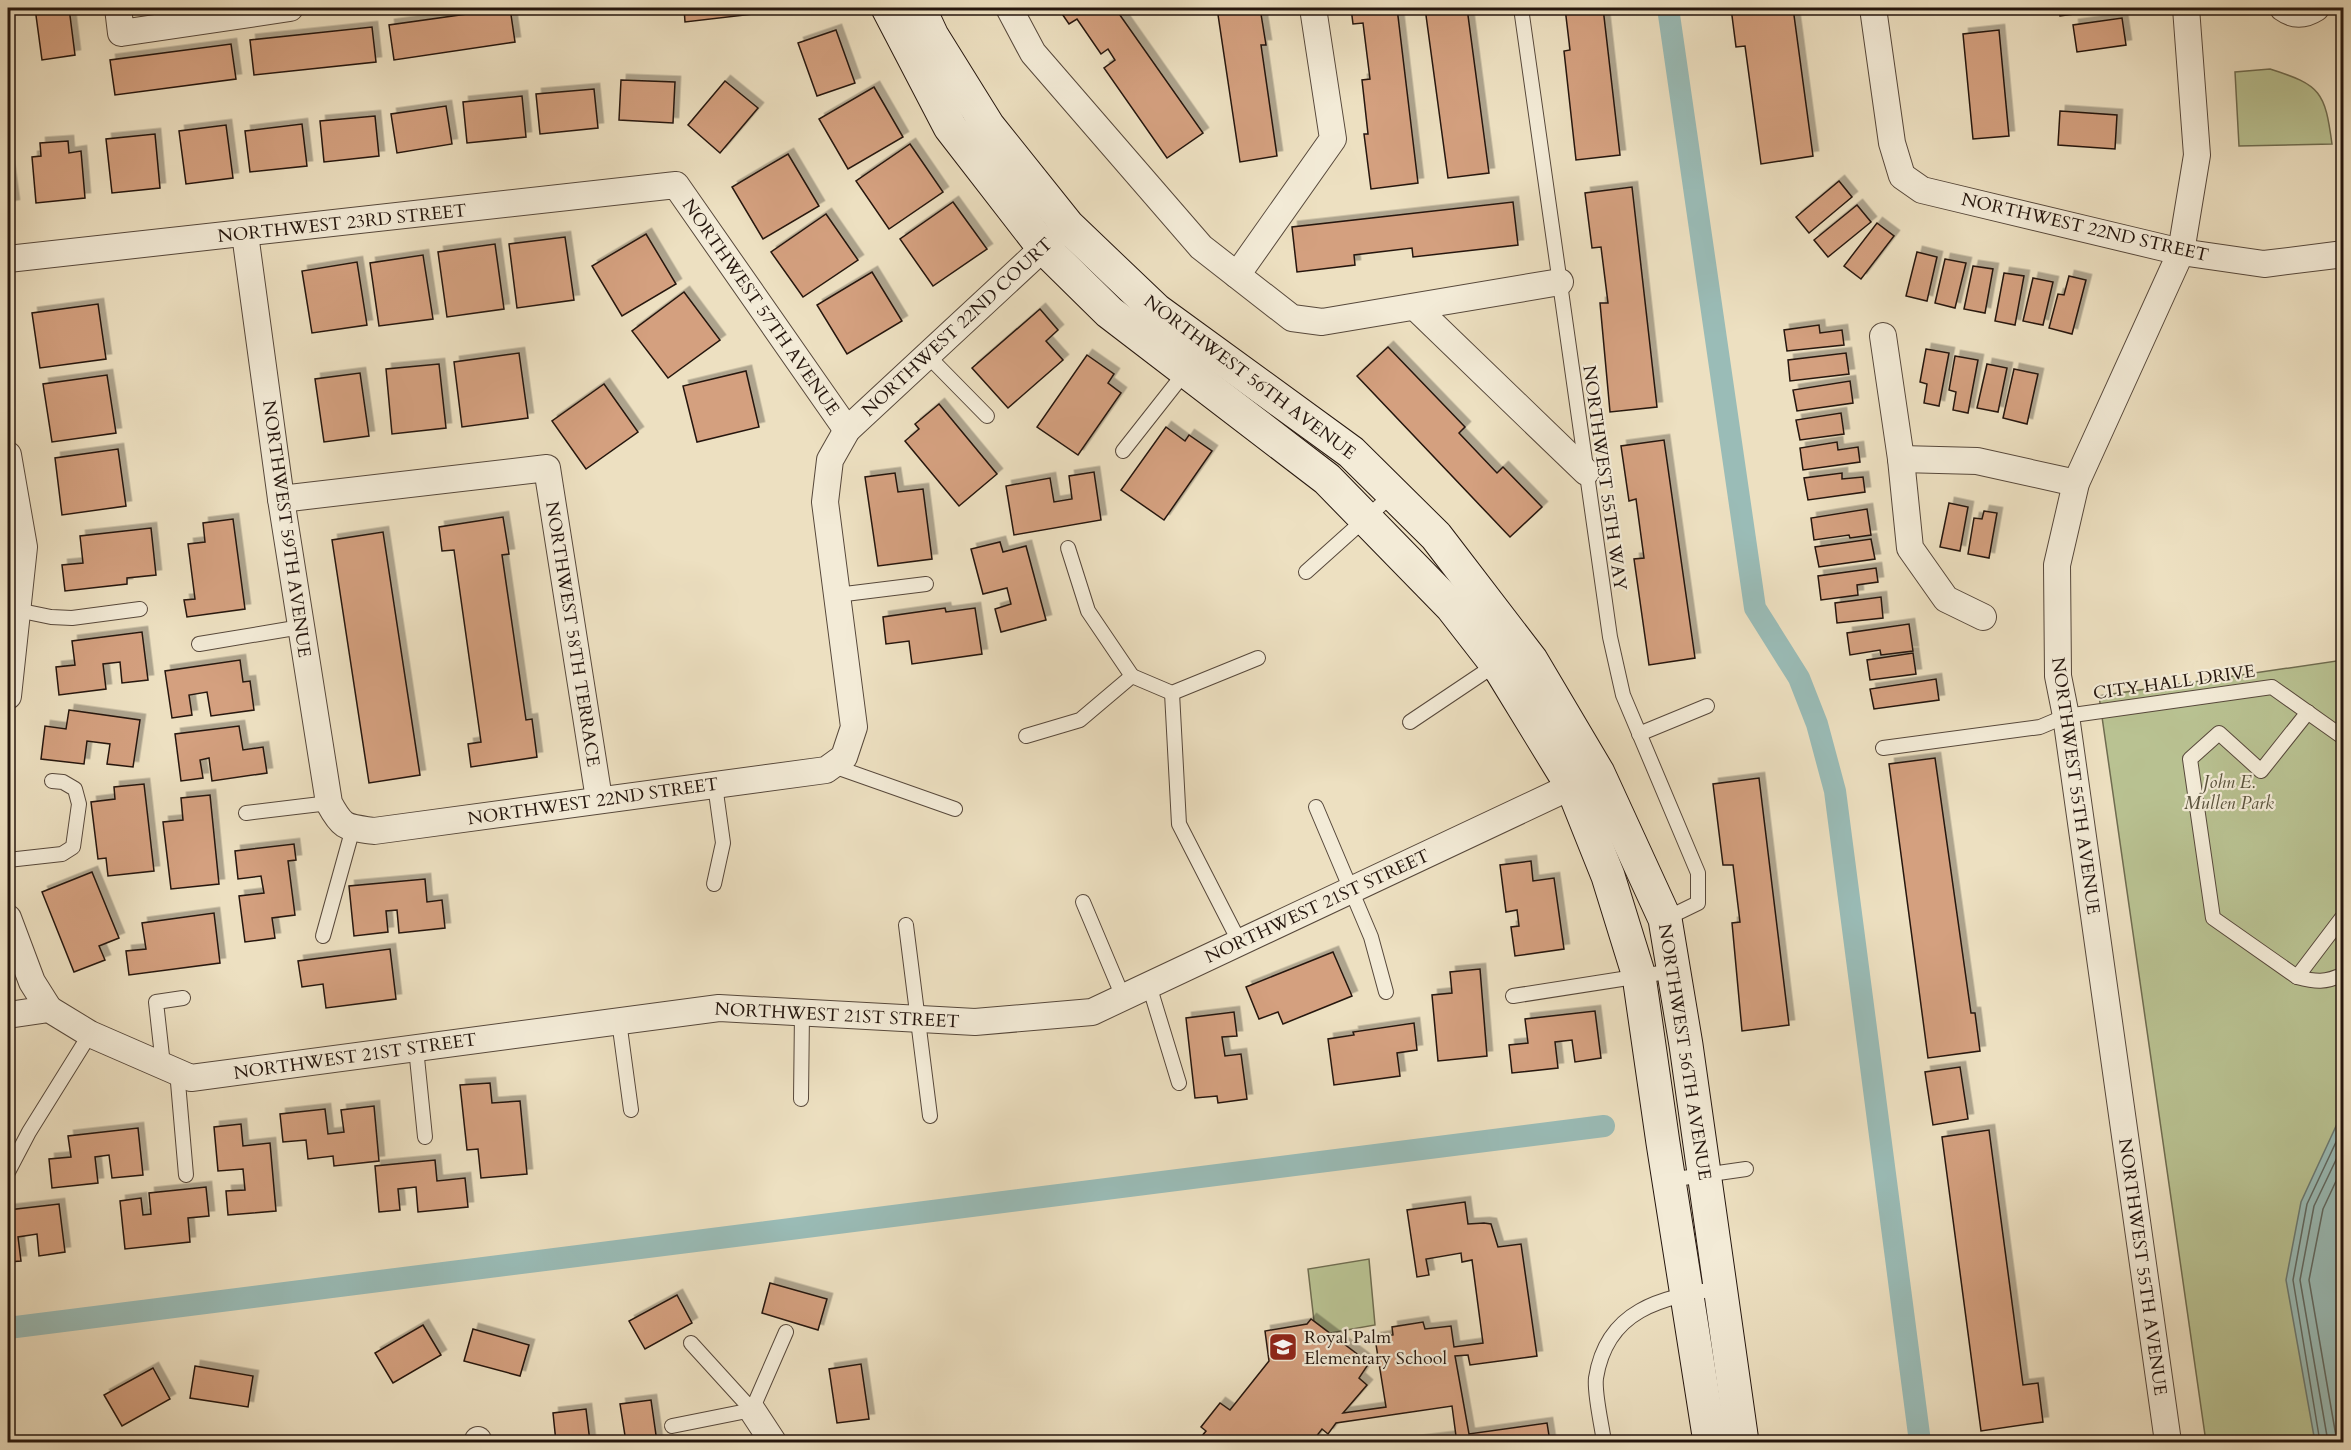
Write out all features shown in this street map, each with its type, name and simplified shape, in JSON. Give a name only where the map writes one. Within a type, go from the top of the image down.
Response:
[{"type":"street","points":[[118,8],[121,33],[290,8]]},
{"type":"street","name":"NORTHWEST 56TH AVENUE","points":[[888,8],[950,127],[1043,247],[1109,312],[1327,479],[1452,607],[1496,663],[1532,719],[1585,780],[1608,876],[1639,976],[1710,1443]]},
{"type":"street","name":"NORTHWEST 56TH AVENUE","points":[[919,8],[932,36],[988,126],[1068,226],[1156,310],[1351,452],[1436,536],[1531,660],[1585,780],[1665,919],[1686,1045],[1742,1443]]},
{"type":"street","points":[[1009,8],[1033,53],[1201,247],[1292,318],[1322,322],[1560,282]]},
{"type":"street","points":[[1237,275],[1333,139],[1313,8]]},
{"type":"street","name":"NORTHWEST 22ND STREET","points":[[1873,8],[1892,142],[1902,176],[1922,190],[2181,252],[2264,264],[2343,254]]},
{"type":"street","name":"NORTHWEST 55TH AVENUE","points":[[2168,1443],[2066,716],[2058,676],[2057,565],[2076,483],[2181,252],[2197,154],[2186,8]]},
{"type":"street","points":[[2283,8],[2298,14],[2307,13],[2316,8]]},
{"type":"street","name":"NORTHWEST 23RD STREET","points":[[8,259],[676,185]]},
{"type":"street","name":"NORTHWEST 57TH AVENUE","points":[[676,185],[847,430]]},
{"type":"street","name":"NORTHWEST 22ND COURT","points":[[838,761],[854,727],[825,502],[830,460],[847,430],[1068,226]]},
{"type":"street","name":"NORTHWEST 59TH AVENUE","points":[[245,234],[301,627],[340,817]]},
{"type":"street","points":[[1415,307],[1586,472]]},
{"type":"street","points":[[1884,336],[1901,459],[1910,548],[1946,599],[1983,617]]},
{"type":"street","points":[[8,455],[13,514],[24,547],[8,696]]},
{"type":"street","points":[[1901,459],[1977,461],[2076,483]]},
{"type":"street","name":"NORTHWEST 58TH TERRACE","points":[[281,499],[547,468],[599,800]]},
{"type":"street","name":"NORTHWEST 22ND STREET","points":[[340,817],[375,831],[826,770],[838,761]]},
{"type":"street","name":"NORTHWEST 21ST STREET","points":[[49,1009],[90,1034],[191,1078],[719,1008],[975,1022],[1092,1012],[1585,780]]},
{"type":"street","points":[[8,918],[32,982],[49,1009],[8,1015]]},
{"type":"street","points":[[752,1410],[773,1443]]},
{"type":"lane","name":"NORTHWEST 55TH WAY","points":[[1521,8],[1610,637],[1623,695],[1698,873],[1698,903],[1665,919]]},
{"type":"lane","points":[[927,355],[987,416]]},
{"type":"lane","points":[[1123,451],[1186,371]]},
{"type":"lane","points":[[1306,572],[1393,494]]},
{"type":"lane","points":[[1068,548],[1088,611],[1132,676],[1172,693],[1258,658]]},
{"type":"lane","points":[[837,595],[926,584]]},
{"type":"lane","points":[[17,610],[51,617],[72,618],[140,609]]},
{"type":"lane","points":[[199,644],[301,627]]},
{"type":"lane","points":[[1410,722],[1496,663],[1531,660]]},
{"type":"lane","points":[[1026,736],[1080,720],[1132,676]]},
{"type":"lane","name":"CITY HALL DRIVE","points":[[1883,748],[2040,728],[2066,716],[2272,687],[2343,738]]},
{"type":"lane","points":[[1172,693],[1179,824],[1240,943]]},
{"type":"lane","points":[[1639,734],[1707,705]]},
{"type":"lane","points":[[2308,712],[2261,771],[2219,733],[2190,759],[2213,918],[2297,977],[2311,981],[2329,981],[2343,974]]},
{"type":"lane","points":[[838,761],[955,809]]},
{"type":"lane","points":[[8,860],[62,854],[73,847],[79,804],[75,789],[63,782],[52,781]]},
{"type":"lane","points":[[714,884],[723,843],[715,785]]},
{"type":"lane","points":[[1316,807],[1371,937],[1386,992]]},
{"type":"lane","points":[[246,813],[340,817],[323,936]]},
{"type":"lane","points":[[1083,902],[1123,997]]},
{"type":"lane","points":[[2297,977],[2343,915]]},
{"type":"lane","points":[[906,926],[930,1116]]},
{"type":"lane","points":[[1513,996],[1673,971]]},
{"type":"lane","points":[[1149,985],[1179,1083]]},
{"type":"lane","points":[[183,998],[156,1002],[170,1068],[186,1175]]},
{"type":"lane","points":[[801,1099],[802,1012]]},
{"type":"lane","points":[[619,1021],[631,1110]]},
{"type":"lane","points":[[8,1172],[29,1132],[90,1034]]},
{"type":"lane","points":[[416,1048],[425,1137]]},
{"type":"lane","points":[[1669,1180],[1746,1169]]},
{"type":"lane","points":[[1605,1443],[1595,1380],[1605,1346],[1623,1323],[1647,1305],[1720,1288]]},
{"type":"lane","points":[[752,1410],[786,1332]]},
{"type":"lane","points":[[691,1342],[752,1410]]},
{"type":"lane","points":[[672,1426],[752,1410]]},
{"type":"green space","points":[[2270,69],[2300,80],[2317,93],[2327,113],[2332,144],[2239,146],[2235,72]]},
{"type":"green space","name":"John E. Mullen Park","points":[[2343,660],[2343,1442],[2206,1442],[2099,696]]},
{"type":"green space","points":[[1369,1259],[1375,1325],[1330,1333],[1314,1321],[1308,1269]]},
{"type":"water","points":[[2343,1111],[2343,1442],[2315,1442],[2286,1280],[2301,1202]]},
{"type":"building","points":[[35,8],[69,8],[75,55],[42,60]]},
{"type":"building","points":[[510,8],[515,42],[394,60],[389,25]]},
{"type":"building","points":[[684,8],[804,8],[685,22]]},
{"type":"building","points":[[1058,8],[1115,8],[1203,133],[1167,158],[1104,68],[1115,60],[1108,49],[1101,54],[1077,19],[1069,24]]},
{"type":"building","points":[[1217,8],[1260,8],[1266,45],[1261,45],[1277,156],[1240,162]]},
{"type":"building","points":[[1351,8],[1397,8],[1418,183],[1371,189],[1364,134],[1368,134],[1362,80],[1370,79],[1363,23],[1353,24]]},
{"type":"building","points":[[1425,8],[1467,8],[1489,173],[1448,178]]},
{"type":"building","points":[[1565,8],[1603,8],[1620,155],[1576,160],[1564,51],[1570,50]]},
{"type":"building","points":[[1731,8],[1793,8],[1813,156],[1761,164],[1745,46],[1736,47]]},
{"type":"building","points":[[2059,8],[2120,8],[2060,16]]},
{"type":"building","points":[[2122,18],[2126,45],[2077,52],[2073,25]]},
{"type":"building","points":[[372,27],[376,62],[254,75],[250,40]]},
{"type":"building","points":[[836,30],[855,83],[817,96],[798,43]]},
{"type":"building","points":[[1999,30],[2009,136],[1973,139],[1963,34]]},
{"type":"building","points":[[231,44],[236,79],[115,95],[110,60]]},
{"type":"building","points":[[621,80],[675,82],[673,123],[619,120]]},
{"type":"building","points":[[725,81],[758,108],[720,153],[688,125]]},
{"type":"building","points":[[874,87],[903,137],[848,169],[819,119]]},
{"type":"building","points":[[594,89],[598,128],[540,134],[536,94]]},
{"type":"building","points":[[522,96],[526,137],[467,143],[463,102]]},
{"type":"building","points":[[446,106],[452,144],[397,153],[391,114]]},
{"type":"building","points":[[2060,111],[2117,115],[2115,149],[2058,145]]},
{"type":"building","points":[[375,116],[379,156],[324,162],[320,121]]},
{"type":"building","points":[[302,124],[307,166],[250,172],[245,131]]},
{"type":"building","points":[[226,125],[233,178],[186,184],[179,131]]},
{"type":"building","points":[[155,134],[160,188],[112,193],[106,139]]},
{"type":"building","points":[[68,141],[69,153],[81,151],[85,198],[36,203],[32,157],[41,156],[40,143]]},
{"type":"building","points":[[910,144],[943,192],[889,229],[856,181]]},
{"type":"building","points":[[788,154],[819,206],[763,239],[732,187]]},
{"type":"building","points":[[8,161],[14,205],[8,206]]},
{"type":"building","points":[[1839,181],[1852,197],[1809,233],[1796,217]]},
{"type":"building","points":[[1632,187],[1657,407],[1610,412],[1600,303],[1608,303],[1601,247],[1592,248],[1585,193]]},
{"type":"building","points":[[953,202],[987,249],[933,286],[900,239]]},
{"type":"building","points":[[1513,202],[1518,245],[1413,257],[1412,248],[1354,255],[1355,265],[1297,272],[1292,227]]},
{"type":"building","points":[[1857,205],[1871,222],[1828,257],[1814,240]]},
{"type":"building","points":[[826,214],[858,260],[803,297],[771,252]]},
{"type":"building","points":[[1877,223],[1894,236],[1861,279],[1844,266]]},
{"type":"building","points":[[646,234],[676,284],[622,316],[592,266]]},
{"type":"building","points":[[565,237],[574,300],[517,308],[509,244]]},
{"type":"building","points":[[495,244],[504,309],[447,317],[438,252]]},
{"type":"building","points":[[1917,252],[1937,257],[1927,301],[1906,296]]},
{"type":"building","points":[[423,255],[433,319],[379,326],[370,263]]},
{"type":"building","points":[[1945,259],[1966,263],[1955,308],[1935,303]]},
{"type":"building","points":[[357,262],[367,325],[312,333],[302,271]]},
{"type":"building","points":[[1973,266],[1993,269],[1985,313],[1964,309]]},
{"type":"building","points":[[872,272],[902,321],[847,354],[817,305]]},
{"type":"building","points":[[2004,273],[2024,276],[2015,325],[1995,321]]},
{"type":"building","points":[[2069,276],[2086,280],[2072,334],[2049,328],[2058,294],[2064,295]]},
{"type":"building","points":[[2033,278],[2053,282],[2043,325],[2023,321]]},
{"type":"building","points":[[684,292],[720,340],[668,378],[632,331]]},
{"type":"building","points":[[98,304],[106,359],[40,368],[32,313]]},
{"type":"building","points":[[1040,309],[1058,330],[1046,341],[1063,360],[1008,408],[972,368]]},
{"type":"building","points":[[1819,325],[1820,333],[1842,330],[1844,345],[1787,351],[1784,330]]},
{"type":"building","points":[[1388,347],[1465,427],[1459,433],[1497,473],[1503,467],[1542,507],[1510,537],[1357,376]]},
{"type":"building","points":[[1926,349],[1949,353],[1939,406],[1924,403],[1927,384],[1920,382]]},
{"type":"building","points":[[519,353],[528,418],[462,427],[454,362]]},
{"type":"building","points":[[1846,353],[1849,374],[1790,381],[1788,360]]},
{"type":"building","points":[[1087,355],[1114,374],[1108,383],[1121,393],[1078,455],[1037,427]]},
{"type":"building","points":[[1955,356],[1978,360],[1968,413],[1953,410],[1956,392],[1949,390]]},
{"type":"building","points":[[439,364],[446,428],[392,434],[386,369]]},
{"type":"building","points":[[1987,364],[2007,368],[1998,412],[1977,408]]},
{"type":"building","points":[[2014,369],[2038,374],[2027,424],[2003,418]]},
{"type":"building","points":[[746,371],[759,427],[697,442],[683,386]]},
{"type":"building","points":[[360,373],[369,436],[324,442],[315,379]]},
{"type":"building","points":[[107,375],[116,433],[52,442],[43,384]]},
{"type":"building","points":[[1850,381],[1853,403],[1797,411],[1793,390]]},
{"type":"building","points":[[604,384],[638,432],[586,469],[552,421]]},
{"type":"building","points":[[939,404],[997,474],[959,506],[905,441],[919,429],[915,424]]},
{"type":"building","points":[[1841,413],[1844,434],[1800,440],[1796,420]]},
{"type":"building","points":[[1166,427],[1185,441],[1189,435],[1212,451],[1164,520],[1121,490]]},
{"type":"building","points":[[1664,440],[1695,658],[1649,665],[1634,559],[1644,558],[1636,499],[1629,501],[1621,446]]},
{"type":"building","points":[[1837,442],[1838,450],[1858,447],[1860,462],[1803,470],[1800,448]]},
{"type":"building","points":[[118,449],[126,506],[62,515],[55,458]]},
{"type":"building","points":[[1094,472],[1101,520],[1014,535],[1006,486],[1050,478],[1054,502],[1072,499],[1069,476]]},
{"type":"building","points":[[895,473],[898,492],[923,489],[932,559],[878,566],[865,477]]},
{"type":"building","points":[[1842,473],[1842,479],[1863,477],[1865,492],[1808,500],[1804,478]]},
{"type":"building","points":[[1949,503],[1968,507],[1960,551],[1940,547]]},
{"type":"building","points":[[1867,509],[1871,535],[1850,538],[1849,535],[1814,540],[1811,518]]},
{"type":"building","points":[[1984,511],[1997,513],[1989,558],[1968,554],[1974,518],[1982,519]]},
{"type":"building","points":[[503,517],[509,554],[502,555],[526,720],[532,719],[537,757],[471,767],[468,744],[481,742],[454,550],[442,551],[439,527]]},
{"type":"building","points":[[233,519],[245,609],[187,617],[184,600],[195,599],[188,544],[205,542],[203,523]]},
{"type":"building","points":[[151,528],[156,575],[127,578],[127,584],[65,591],[62,565],[83,563],[80,536]]},
{"type":"building","points":[[383,532],[420,775],[369,783],[332,540]]},
{"type":"building","points":[[1871,539],[1875,559],[1819,567],[1815,547]]},
{"type":"building","points":[[1000,542],[1003,552],[1026,546],[1046,620],[1001,632],[995,609],[1011,604],[1007,588],[983,594],[971,549]]},
{"type":"building","points":[[1876,568],[1878,582],[1857,585],[1858,595],[1821,600],[1818,576]]},
{"type":"building","points":[[1881,597],[1883,618],[1837,623],[1835,603]]},
{"type":"building","points":[[945,608],[946,612],[975,608],[982,654],[912,664],[909,641],[886,644],[883,617]]},
{"type":"building","points":[[1909,624],[1913,651],[1881,655],[1880,650],[1850,655],[1847,633]]},
{"type":"building","points":[[142,632],[148,680],[122,683],[120,662],[103,664],[106,689],[59,695],[56,667],[75,665],[72,641]]},
{"type":"building","points":[[1913,653],[1916,674],[1870,680],[1867,660]]},
{"type":"building","points":[[240,660],[243,682],[250,681],[254,710],[211,716],[207,692],[189,695],[192,715],[172,718],[165,671]]},
{"type":"building","points":[[1936,679],[1939,700],[1874,709],[1870,689]]},
{"type":"building","points":[[69,710],[140,720],[133,767],[107,764],[110,744],[87,741],[84,764],[41,759],[45,726],[66,729]]},
{"type":"building","points":[[239,726],[243,750],[263,747],[267,773],[212,781],[209,758],[200,760],[203,778],[181,781],[175,734]]},
{"type":"building","points":[[1935,758],[1971,1013],[1975,1013],[1980,1051],[1928,1058],[1889,764]]},
{"type":"building","points":[[1759,778],[1789,1025],[1742,1031],[1732,923],[1740,922],[1733,865],[1723,865],[1713,784]]},
{"type":"building","points":[[144,784],[154,871],[108,876],[106,858],[98,859],[91,802],[115,799],[114,787]]},
{"type":"building","points":[[210,795],[219,884],[171,889],[163,822],[183,820],[181,798]]},
{"type":"building","points":[[294,844],[296,860],[288,861],[295,915],[272,918],[275,938],[245,942],[239,896],[264,893],[261,876],[238,879],[235,851]]},
{"type":"building","points":[[1531,861],[1533,881],[1554,878],[1564,949],[1515,956],[1511,927],[1519,926],[1517,910],[1506,912],[1500,865]]},
{"type":"building","points":[[92,872],[119,938],[99,946],[105,960],[74,972],[42,892]]},
{"type":"building","points":[[425,879],[427,902],[442,900],[445,928],[399,933],[397,910],[386,911],[388,932],[354,936],[349,886]]},
{"type":"building","points":[[214,913],[220,963],[129,975],[126,951],[146,949],[142,923]]},
{"type":"building","points":[[390,949],[396,999],[326,1008],[323,984],[302,987],[298,961]]},
{"type":"building","points":[[1333,952],[1352,996],[1283,1024],[1278,1012],[1259,1019],[1246,987]]},
{"type":"building","points":[[1480,969],[1487,1056],[1438,1061],[1432,995],[1452,993],[1450,972]]},
{"type":"building","points":[[1595,1011],[1601,1058],[1575,1062],[1572,1040],[1555,1042],[1558,1068],[1512,1073],[1509,1045],[1528,1043],[1525,1019]]},
{"type":"building","points":[[1234,1012],[1237,1036],[1222,1037],[1225,1056],[1241,1054],[1247,1099],[1218,1103],[1217,1096],[1195,1098],[1186,1018]]},
{"type":"building","points":[[1414,1023],[1417,1050],[1397,1053],[1400,1076],[1334,1085],[1328,1039],[1354,1035],[1353,1032]]},
{"type":"building","points":[[1960,1067],[1968,1119],[1933,1125],[1925,1072]]},
{"type":"building","points":[[490,1083],[492,1103],[520,1101],[527,1174],[481,1178],[478,1149],[467,1150],[460,1085]]},
{"type":"building","points":[[374,1106],[379,1161],[334,1166],[333,1156],[308,1159],[306,1140],[283,1142],[280,1114],[325,1109],[328,1134],[344,1132],[341,1110]]},
{"type":"building","points":[[241,1124],[243,1146],[270,1143],[276,1211],[228,1215],[226,1191],[245,1190],[243,1169],[218,1171],[214,1127]]},
{"type":"building","points":[[138,1128],[143,1175],[112,1178],[109,1155],[95,1157],[98,1183],[52,1188],[49,1159],[71,1157],[68,1136]]},
{"type":"building","points":[[1989,1130],[2023,1385],[2038,1383],[2043,1422],[1981,1431],[1942,1137]]},
{"type":"building","points":[[435,1160],[437,1181],[465,1178],[468,1207],[418,1212],[416,1187],[398,1189],[400,1210],[379,1212],[375,1166]]},
{"type":"building","points":[[206,1187],[209,1216],[188,1218],[190,1242],[125,1249],[120,1201],[141,1198],[143,1215],[151,1214],[149,1193]]},
{"type":"building","points":[[1465,1202],[1468,1224],[1491,1224],[1498,1247],[1521,1244],[1537,1356],[1470,1365],[1468,1355],[1455,1356],[1469,1434],[1547,1423],[1550,1442],[1408,1442],[1456,1436],[1452,1406],[1336,1423],[1328,1434],[1322,1429],[1312,1442],[1197,1442],[1206,1431],[1201,1427],[1220,1403],[1230,1410],[1269,1361],[1265,1331],[1307,1324],[1311,1319],[1369,1363],[1359,1378],[1367,1385],[1343,1413],[1386,1407],[1375,1338],[1393,1335],[1392,1327],[1423,1322],[1425,1329],[1451,1326],[1454,1347],[1483,1343],[1472,1260],[1462,1262],[1461,1253],[1426,1259],[1429,1275],[1417,1277],[1407,1210]]},
{"type":"building","points":[[59,1204],[65,1252],[39,1256],[37,1234],[18,1237],[21,1261],[8,1262],[8,1210]]},
{"type":"building","points":[[770,1283],[827,1299],[818,1330],[762,1313]]},
{"type":"building","points":[[677,1295],[692,1323],[645,1349],[629,1321]]},
{"type":"building","points":[[423,1325],[441,1355],[393,1383],[375,1353]]},
{"type":"building","points":[[473,1329],[529,1345],[520,1376],[464,1361]]},
{"type":"building","points":[[861,1364],[869,1419],[837,1423],[829,1369]]},
{"type":"building","points":[[195,1366],[253,1376],[248,1407],[190,1398]]},
{"type":"building","points":[[153,1368],[170,1399],[122,1426],[104,1395]]},
{"type":"building","points":[[651,1400],[657,1442],[626,1442],[620,1404]]},
{"type":"building","points":[[586,1409],[590,1442],[556,1442],[553,1413]]},
{"type":"waterway","points":[[1668,8],[1755,608],[1799,678],[1817,724],[1835,791],[1920,1442]]},
{"type":"waterway","points":[[8,1328],[1604,1126]]},
{"type":"place","name":"Royal Palm Elementary School","points":[[1283,1347]]}]
